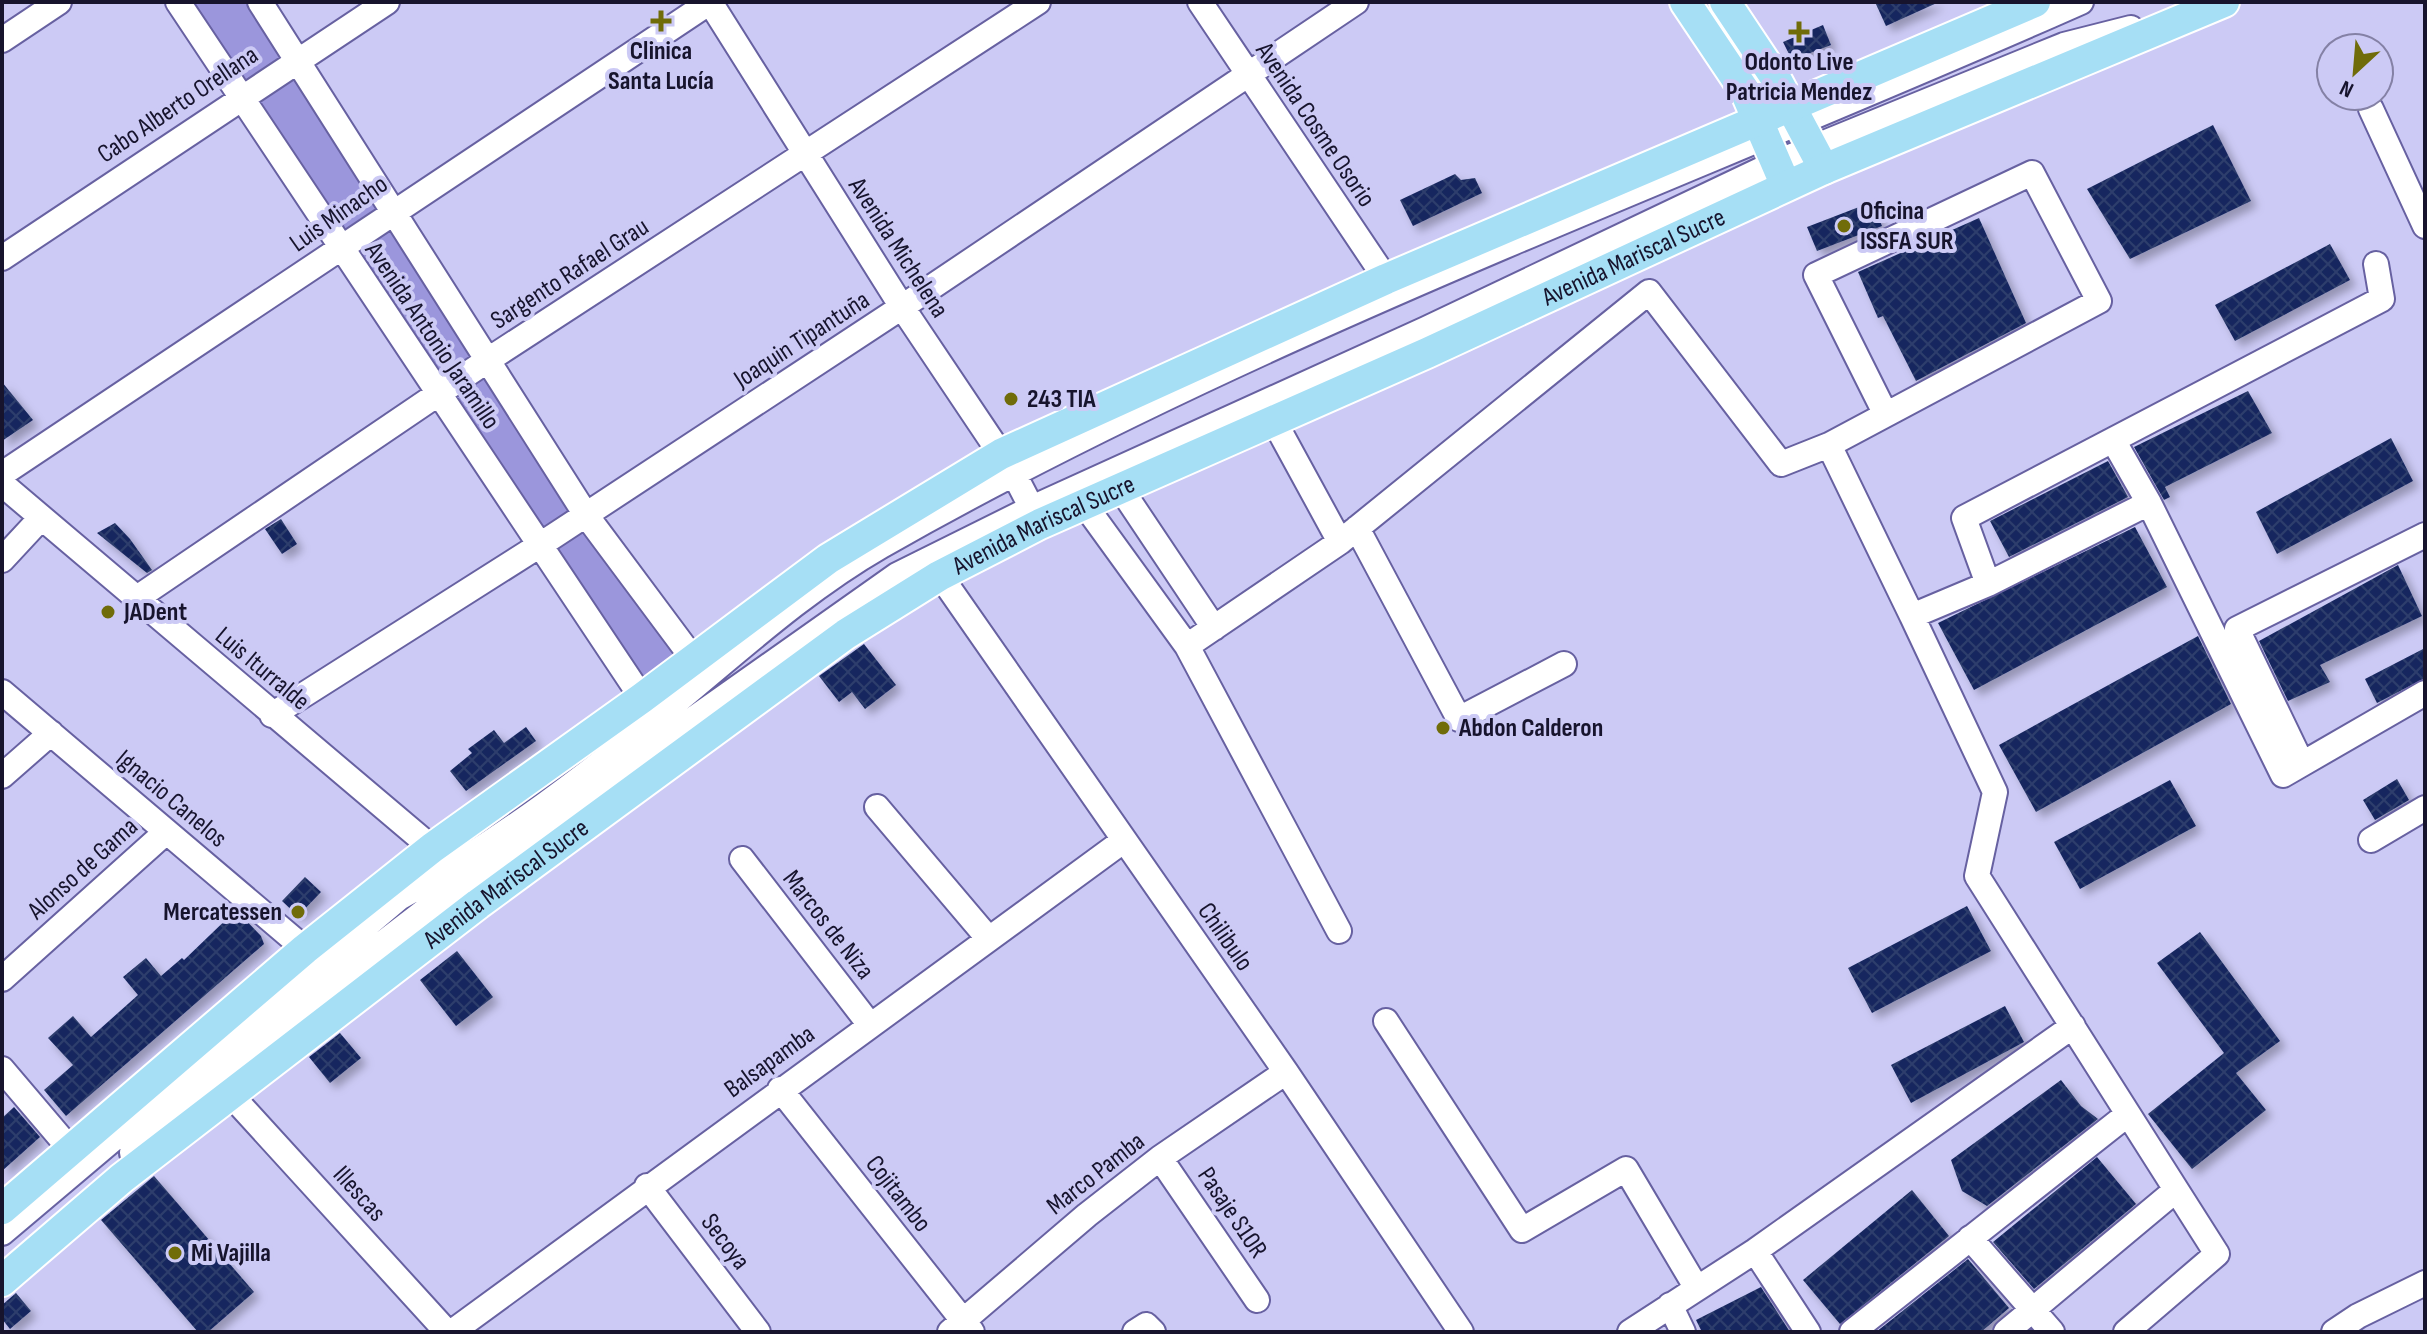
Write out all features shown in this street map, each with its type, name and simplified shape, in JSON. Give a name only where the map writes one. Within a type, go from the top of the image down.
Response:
[{"type":"main road","points":[[1685,2],[1746,93],[1770,152]]},
{"type":"main road","points":[[1725,2],[1775,77],[1806,136]]},
{"type":"main road","name":"Avenida Mariscal Sucre","points":[[2,1281],[122,1178],[230,1094],[642,698],[828,559],[1007,464],[1386,279],[1770,152],[1806,136],[2035,2]]},
{"type":"main road","name":"Avenida Mariscal Sucre","points":[[2,1209],[305,949],[456,876],[846,634],[934,567],[1036,516],[1084,504],[1274,421],[1770,152],[1806,136],[2224,2]]},
{"type":"street","points":[[2,40],[59,2]]},
{"type":"street","name":"Avenida Antonio Jaramillo","points":[[178,2],[437,395],[642,698]]},
{"type":"street","name":"Avenida Antonio Jaramillo","points":[[260,2],[395,209],[586,515],[694,660]]},
{"type":"street","name":"Cabo Alberto Orellana","points":[[2,258],[239,97],[387,2]]},
{"type":"street","name":"Avenida Michelena","points":[[710,2],[902,307],[1007,464],[1036,516]]},
{"type":"street","name":"Luis Minacho","points":[[2,474],[341,249],[395,209],[710,2]]},
{"type":"street","name":"Sargento Rafael Grau","points":[[137,598],[488,360],[1038,2]]},
{"type":"street","name":"Avenida Cosme Osorio","points":[[1200,2],[1386,279]]},
{"type":"street","name":"Joaquin Tipantuña","points":[[272,715],[586,515],[1356,2]]},
{"type":"street","points":[[1806,136],[2081,2]]},
{"type":"street","points":[[1806,136],[2064,45],[2119,33],[2187,2]]},
{"type":"street","points":[[2372,112],[2425,226]]},
{"type":"street","points":[[2,1263],[521,822],[660,716],[792,607],[1007,464],[1221,370],[1770,152]]},
{"type":"street","points":[[1036,516],[1426,329],[1770,152]]},
{"type":"street","points":[[1187,646],[1349,535],[1649,292],[1781,464],[1829,445],[2099,301],[2032,173],[1816,275],[1885,413]]},
{"type":"street","points":[[1988,584],[1964,518],[2382,299],[2376,264]]},
{"type":"street","points":[[1274,421],[1349,535],[1459,719],[1564,664]]},
{"type":"street","points":[[2113,440],[2149,503],[2283,775],[2425,693]]},
{"type":"street","points":[[1829,445],[1995,792],[1977,876],[2217,1254],[2126,1332]]},
{"type":"street","name":"Luis Iturralde","points":[[2,484],[456,876]]},
{"type":"street","points":[[1121,489],[1214,628]]},
{"type":"street","points":[[1912,616],[1988,584],[2149,503]]},
{"type":"street","points":[[1084,504],[1187,646],[1339,931]]},
{"type":"street","points":[[2,560],[41,518]]},
{"type":"street","points":[[2302,764],[2237,629],[2425,535]]},
{"type":"street","name":"Chilibulo","points":[[934,567],[1286,1072],[1461,1332]]},
{"type":"street","name":"Ignacio Canelos","points":[[2,692],[305,949]]},
{"type":"street","points":[[2,776],[51,733]]},
{"type":"street","points":[[877,807],[988,938]]},
{"type":"street","points":[[2371,840],[2425,808]]},
{"type":"street","name":"Alonso de Gama","points":[[2,979],[166,832]]},
{"type":"street","name":"Balsapamba","points":[[449,1332],[1123,841]]},
{"type":"street","name":"Marcos de Niza","points":[[742,859],[870,1025]]},
{"type":"street","points":[[2,1233],[317,964],[399,898],[456,876]]},
{"type":"street","points":[[1386,1021],[1522,1230],[1626,1169],[1696,1287]]},
{"type":"street","points":[[1630,1332],[1755,1251],[2073,1026]]},
{"type":"street","points":[[2,1069],[70,1149]]},
{"type":"street","name":"Marco Pamba","points":[[962,1328],[1087,1215],[1160,1158],[1286,1072]]},
{"type":"street","name":"Cojitambo","points":[[780,1089],[962,1328]]},
{"type":"street","name":"Illescas","points":[[230,1094],[449,1332]]},
{"type":"street","points":[[1852,1332],[2128,1114]]},
{"type":"street","name":"Pasaje S10R","points":[[1160,1158],[1257,1300]]},
{"type":"street","name":"Secoya","points":[[647,1186],[758,1332]]},
{"type":"street","points":[[2006,1332],[2176,1190]]},
{"type":"street","points":[[1970,1238],[2052,1332]]},
{"type":"street","points":[[1755,1251],[1808,1332]]},
{"type":"street","points":[[2334,1332],[2358,1316],[2425,1283]]},
{"type":"street","points":[[1670,1305],[1683,1332]]},
{"type":"street","points":[[1135,1332],[1146,1325],[1153,1332]]},
{"type":"shaded area","points":[[178,2],[260,2],[694,660],[642,698]]},
{"type":"building","points":[[1875,2],[1939,2],[1886,26]]},
{"type":"building","points":[[1823,25],[1831,45],[1797,58],[1789,54],[1783,42]]},
{"type":"building","points":[[2213,125],[2251,201],[2130,259],[2087,189]]},
{"type":"building","points":[[1455,174],[1461,180],[1475,178],[1482,193],[1413,226],[1400,200]]},
{"type":"building","name":"Oficina ISSFA SUR","points":[[1872,202],[1882,226],[1817,251],[1807,227]]},
{"type":"building","points":[[1979,218],[2026,323],[1916,381],[1883,316],[1878,318],[1858,272]]},
{"type":"building","points":[[2330,244],[2350,280],[2235,341],[2215,305]]},
{"type":"building","points":[[2,382],[33,420],[2,441]]},
{"type":"building","points":[[2248,391],[2272,433],[2165,487],[2170,497],[2164,500],[2134,447]]},
{"type":"building","points":[[2391,438],[2413,481],[2277,554],[2256,512]]},
{"type":"building","points":[[2108,461],[2128,497],[2009,557],[1990,521]]},
{"type":"building","points":[[281,519],[297,544],[282,554],[265,529]]},
{"type":"building","points":[[115,523],[152,570],[147,573],[97,533]]},
{"type":"building","points":[[2135,527],[2167,587],[1974,690],[1938,623]]},
{"type":"building","points":[[2398,565],[2422,616],[2320,665],[2330,682],[2288,701],[2259,641]]},
{"type":"building","points":[[2198,636],[2231,704],[2036,812],[1999,745]]},
{"type":"building","points":[[864,644],[896,685],[865,709],[852,692],[839,702],[819,676]]},
{"type":"building","points":[[2425,648],[2425,678],[2377,703],[2365,679]]},
{"type":"building","points":[[526,727],[536,741],[466,791],[450,771],[472,753],[468,749],[494,730],[504,743]]},
{"type":"building","points":[[2397,779],[2409,800],[2375,820],[2363,800]]},
{"type":"building","points":[[2170,780],[2196,826],[2080,889],[2054,842]]},
{"type":"building","points":[[305,877],[321,892],[298,916],[282,901]]},
{"type":"building","points":[[1967,906],[1991,951],[1872,1013],[1848,968]]},
{"type":"building","points":[[236,910],[261,936],[264,944],[66,1116],[44,1090],[73,1065],[48,1038],[73,1016],[91,1037],[138,995],[123,977],[146,958],[161,976],[182,958],[184,960]]},
{"type":"building","points":[[2200,932],[2280,1041],[2236,1073],[2266,1110],[2192,1169],[2148,1114],[2224,1053],[2157,963]]},
{"type":"building","points":[[457,951],[493,997],[456,1026],[420,980]]},
{"type":"building","points":[[2005,1006],[2024,1042],[1911,1103],[1891,1065]]},
{"type":"building","points":[[340,1033],[361,1058],[330,1083],[309,1057]]},
{"type":"building","points":[[2061,1080],[2081,1106],[2098,1119],[1987,1206],[1962,1191],[1951,1160]]},
{"type":"building","points":[[14,1107],[40,1137],[2,1171],[2,1118]]},
{"type":"building","points":[[2097,1157],[2136,1204],[2034,1289],[1993,1242]]},
{"type":"building","name":"Mi Vajilla","points":[[154,1176],[254,1292],[208,1332],[198,1332],[101,1220]]},
{"type":"building","points":[[1912,1190],[1949,1236],[1840,1324],[1803,1280]]},
{"type":"building","points":[[1968,1259],[2009,1308],[1981,1332],[1876,1332]]},
{"type":"building","points":[[1761,1287],[1790,1332],[1702,1332],[1696,1320]]},
{"type":"building","points":[[16,1293],[31,1311],[10,1329],[2,1319],[2,1305]]},
{"type":"place","name":"Clinica Santa Lucía","points":[[661,21]]},
{"type":"place","name":"Odonto Live Patricia Mendez","points":[[1799,32]]},
{"type":"place","name":"Oficina ISSFA SUR","points":[[1844,226]]},
{"type":"place","name":"243 TIA","points":[[1011,399]]},
{"type":"place","name":"JADent","points":[[108,612]]},
{"type":"place","name":"Abdon Calderon","points":[[1443,728]]},
{"type":"place","name":"Mercatessen","points":[[298,912]]},
{"type":"place","name":"Mi Vajilla","points":[[175,1253]]}]
